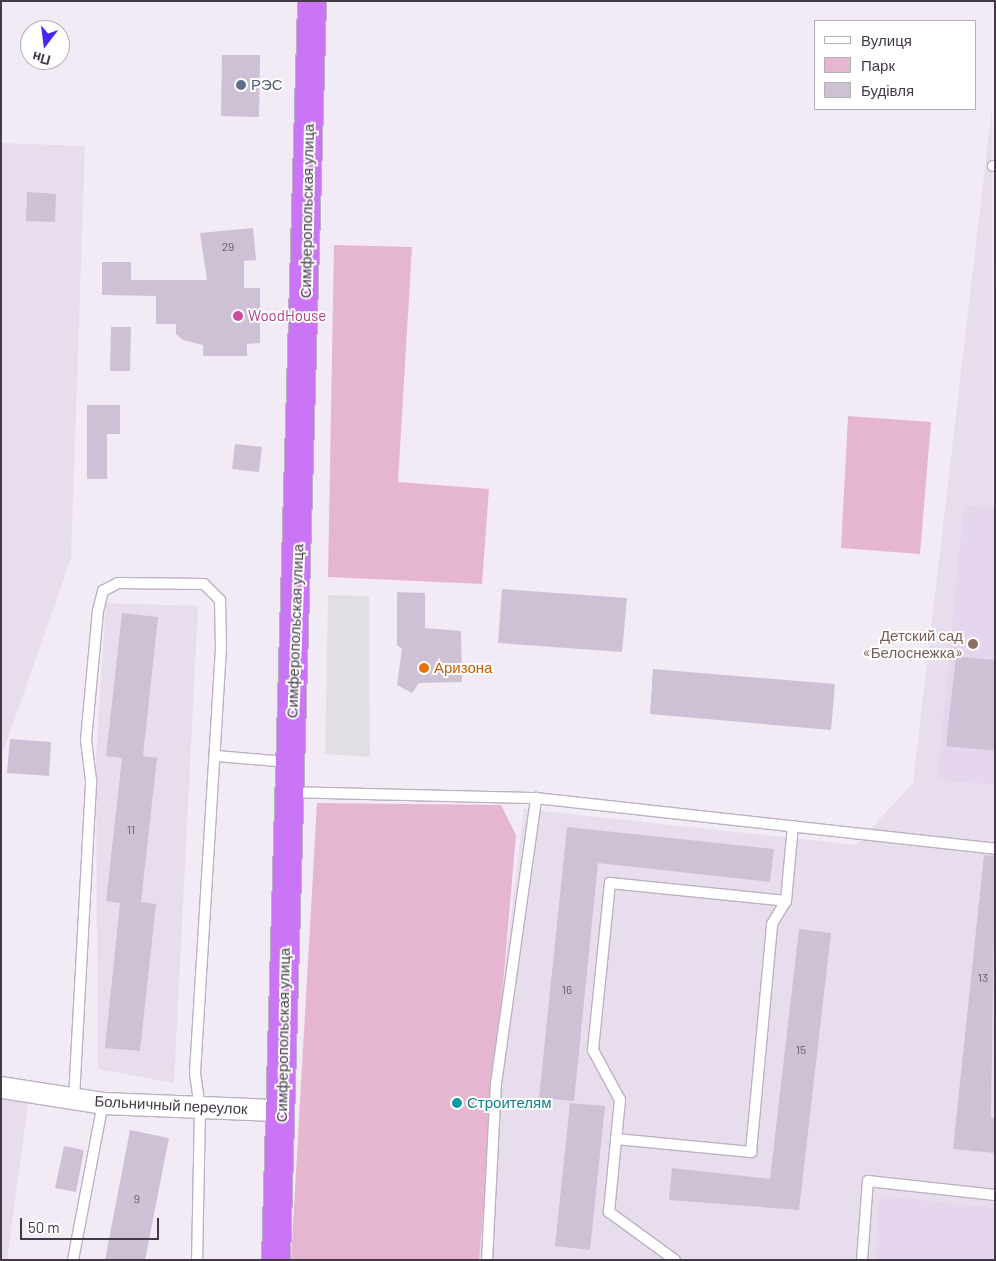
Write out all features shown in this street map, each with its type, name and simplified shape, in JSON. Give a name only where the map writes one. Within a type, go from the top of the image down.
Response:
[{"type":"highway","name":"Симферопольская улица","points":[[276,1260],[312,1]]},
{"type":"street","name":"Больничный переулок","points":[[1,1087],[103,1103],[281,1110]]},
{"type":"lane","points":[[74,1098],[91,780],[86,740],[103,591],[118,583],[204,584],[220,600],[214,756],[195,1073],[200,1108],[197,1260]]},
{"type":"lane","points":[[214,756],[290,762]]},
{"type":"lane","points":[[289,792],[536,798],[995,849]]},
{"type":"lane","points":[[487,1260],[496,1084],[536,798]]},
{"type":"lane","points":[[616,1139],[751,1152],[772,924],[786,901],[793,826]]},
{"type":"lane","points":[[675,1260],[609,1212],[620,1100],[593,1050],[610,883],[786,901]]},
{"type":"lane","points":[[73,1260],[103,1103]]},
{"type":"lane","points":[[862,1260],[868,1181],[995,1195]]},
{"type":"shaded area","points":[[992,107],[995,1260],[469,1260],[524,809],[856,845],[913,783]]},
{"type":"shaded area","points":[[1,143],[85,146],[71,558],[1,758]]},
{"type":"shaded area","name":"Детский сад «Белоснежка»","points":[[964,505],[995,508],[995,785],[937,780]]},
{"type":"shaded area","points":[[328,595],[369,596],[370,757],[325,754]]},
{"type":"shaded area","points":[[106,603],[198,606],[174,1083],[98,1069],[96,759]]},
{"type":"shaded area","points":[[1,1096],[29,1097],[7,1260],[1,1260]]},
{"type":"shaded area","points":[[880,1196],[995,1208],[995,1260],[875,1260]]},
{"type":"green space","points":[[334,245],[412,247],[398,482],[489,489],[482,584],[328,577]]},
{"type":"green space","points":[[848,416],[931,422],[920,554],[841,548]]},
{"type":"green space","points":[[317,803],[501,805],[516,835],[479,1260],[291,1260]]},
{"type":"building","points":[[222,55],[260,55],[259,117],[221,116]]},
{"type":"building","points":[[27,192],[56,194],[55,222],[26,221]]},
{"type":"building","points":[[253,228],[256,260],[244,261],[244,288],[260,288],[260,343],[247,344],[247,356],[203,356],[203,345],[183,340],[176,334],[176,324],[156,324],[156,296],[102,295],[102,262],[131,262],[131,280],[207,280],[200,233]]},
{"type":"building","points":[[111,327],[131,327],[130,371],[110,371]]},
{"type":"building","points":[[87,405],[120,405],[120,434],[107,434],[107,479],[87,479]]},
{"type":"building","points":[[235,444],[262,447],[259,472],[232,469]]},
{"type":"building","points":[[502,589],[627,598],[622,652],[498,643]]},
{"type":"building","points":[[397,592],[425,593],[425,628],[461,631],[462,682],[419,683],[412,693],[397,685],[402,649],[397,645]]},
{"type":"building","points":[[122,613],[158,617],[143,756],[157,758],[141,902],[156,904],[140,1051],[105,1048],[120,903],[106,901],[122,758],[106,756]]},
{"type":"building","points":[[956,656],[995,660],[995,751],[946,746]]},
{"type":"building","points":[[653,669],[835,684],[831,730],[650,714]]},
{"type":"building","points":[[10,739],[51,742],[49,776],[7,773]]},
{"type":"building","points":[[567,827],[774,849],[770,882],[598,863],[574,1101],[539,1098]]},
{"type":"building","points":[[984,855],[995,856],[991,1118],[995,1118],[995,1153],[953,1149]]},
{"type":"building","points":[[799,929],[831,933],[799,1210],[669,1200],[672,1168],[770,1179]]},
{"type":"building","points":[[570,1103],[605,1106],[590,1250],[555,1246]]},
{"type":"building","points":[[130,1130],[169,1138],[145,1260],[105,1260]]},
{"type":"building","points":[[64,1146],[84,1150],[76,1192],[55,1188]]},
{"type":"place","name":"РЭС","points":[[241,85]]},
{"type":"place","name":"WoodHouse","points":[[238,316]]},
{"type":"place","name":"Детский сад «Белоснежка»","points":[[973,644]]},
{"type":"place","name":"Аризона","points":[[424,668]]},
{"type":"place","name":"Строителям","points":[[457,1103]]}]
